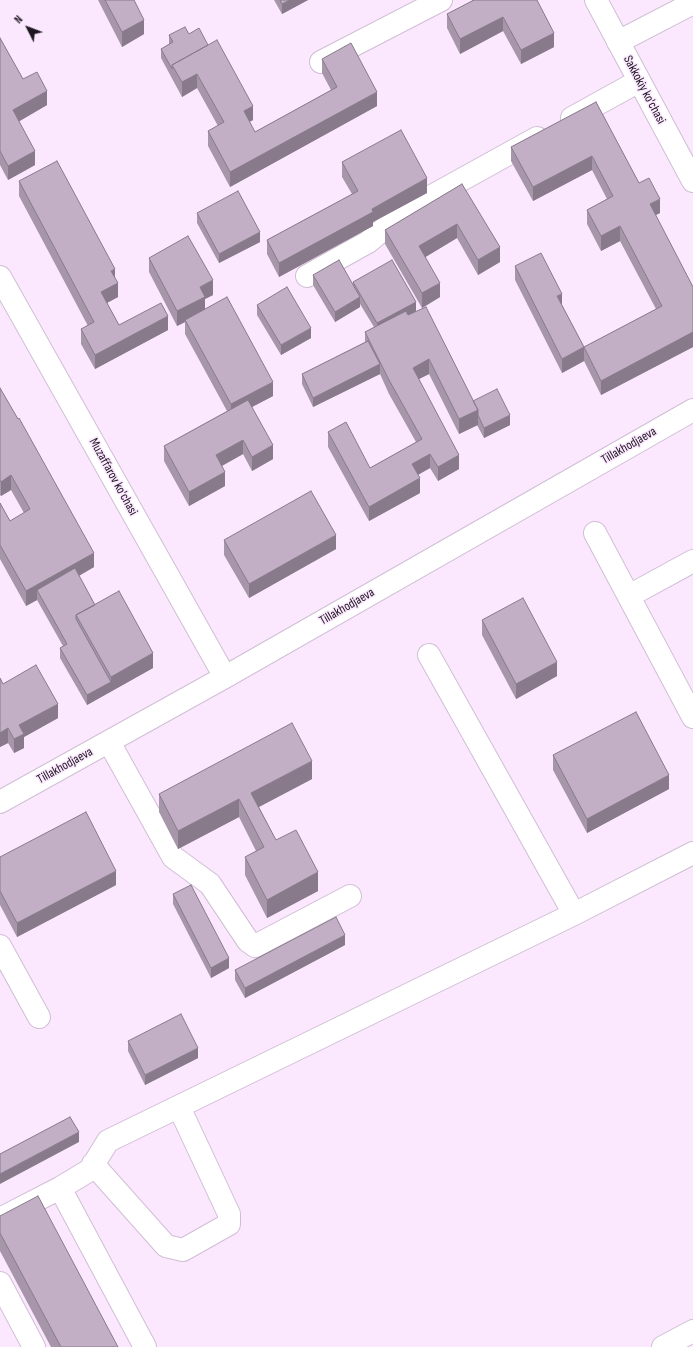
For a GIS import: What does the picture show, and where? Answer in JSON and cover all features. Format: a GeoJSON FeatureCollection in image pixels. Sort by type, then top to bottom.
{"type":"FeatureCollection","features":[{"type":"Feature","properties":{"kind":"street"},"geometry":{"type":"LineString","coordinates":[[321,62],[441,0]]}},
{"type":"Feature","properties":{"kind":"street","name":"Sakkokiy ko'chasi"},"geometry":{"type":"LineString","coordinates":[[596,0],[693,181]]}},
{"type":"Feature","properties":{"kind":"street"},"geometry":{"type":"LineString","coordinates":[[618,42],[693,3]]}},
{"type":"Feature","properties":{"kind":"street"},"geometry":{"type":"LineString","coordinates":[[307,276],[368,242],[405,211],[639,81]]}},
{"type":"Feature","properties":{"kind":"street","name":"Muzaffarov ko'chasi"},"geometry":{"type":"LineString","coordinates":[[0,277],[225,677]]}},
{"type":"Feature","properties":{"kind":"street","name":"Tillakhodjaeva"},"geometry":{"type":"LineString","coordinates":[[0,802],[225,677],[693,410]]}},
{"type":"Feature","properties":{"kind":"street"},"geometry":{"type":"LineString","coordinates":[[595,533],[693,717]]}},
{"type":"Feature","properties":{"kind":"street"},"geometry":{"type":"LineString","coordinates":[[629,596],[693,561]]}},
{"type":"Feature","properties":{"kind":"street"},"geometry":{"type":"LineString","coordinates":[[429,655],[574,914]]}},
{"type":"Feature","properties":{"kind":"street"},"geometry":{"type":"LineString","coordinates":[[110,742],[173,857],[210,884],[248,941],[256,946],[350,896]]}},
{"type":"Feature","properties":{"kind":"street"},"geometry":{"type":"LineString","coordinates":[[0,1219],[60,1188],[90,1170],[108,1141],[574,914],[693,853]]}},
{"type":"Feature","properties":{"kind":"street"},"geometry":{"type":"LineString","coordinates":[[0,946],[39,1017]]}},
{"type":"Feature","properties":{"kind":"street"},"geometry":{"type":"LineString","coordinates":[[93,1164],[166,1246],[183,1250],[228,1224],[229,1214],[179,1107]]}},
{"type":"Feature","properties":{"kind":"street"},"geometry":{"type":"LineString","coordinates":[[60,1188],[145,1347]]}},
{"type":"Feature","properties":{"kind":"street"},"geometry":{"type":"LineString","coordinates":[[0,1284],[34,1347]]}},
{"type":"Feature","properties":{"kind":"building"},"geometry":{"type":"Polygon","coordinates":[[[105,0],[134,0],[144,20],[122,32],[105,0]]]}},
{"type":"Feature","properties":{"kind":"building"},"geometry":{"type":"Polygon","coordinates":[[[280,0],[290,0],[282,4],[280,0]]]}},
{"type":"Feature","properties":{"kind":"building"},"geometry":{"type":"Polygon","coordinates":[[[474,0],[537,0],[554,33],[521,50],[503,17],[460,39],[447,14],[474,0]]]}},
{"type":"Feature","properties":{"kind":"building"},"geometry":{"type":"Polygon","coordinates":[[[185,27],[189,34],[199,28],[208,45],[172,65],[172,69],[161,49],[173,42],[169,35],[185,27]]]}},
{"type":"Feature","properties":{"kind":"building"},"geometry":{"type":"Polygon","coordinates":[[[0,38],[23,79],[37,72],[47,91],[13,110],[35,151],[8,166],[0,151],[0,38]]]}},
{"type":"Feature","properties":{"kind":"building"},"geometry":{"type":"Polygon","coordinates":[[[217,40],[253,106],[244,111],[255,132],[337,87],[322,59],[351,43],[377,92],[230,172],[208,131],[224,122],[197,74],[182,82],[172,65],[217,40]]]}},
{"type":"Feature","properties":{"kind":"building"},"geometry":{"type":"Polygon","coordinates":[[[596,102],[639,183],[649,178],[660,199],[650,204],[693,287],[693,332],[601,381],[584,347],[662,306],[620,226],[601,236],[587,210],[613,196],[592,156],[533,187],[511,147],[596,102]]]}},
{"type":"Feature","properties":{"kind":"building"},"geometry":{"type":"Polygon","coordinates":[[[401,130],[427,178],[372,209],[373,212],[279,263],[267,240],[358,191],[342,162],[401,130]]]}},
{"type":"Feature","properties":{"kind":"building"},"geometry":{"type":"Polygon","coordinates":[[[57,161],[115,269],[111,271],[118,283],[101,292],[119,325],[161,303],[168,316],[95,355],[81,329],[94,322],[19,181],[57,161]]]}},
{"type":"Feature","properties":{"kind":"building"},"geometry":{"type":"Polygon","coordinates":[[[462,184],[500,247],[478,260],[457,224],[419,246],[440,283],[422,293],[385,230],[462,184]]]}},
{"type":"Feature","properties":{"kind":"building"},"geometry":{"type":"Polygon","coordinates":[[[238,191],[260,232],[219,254],[197,213],[238,191]]]}},
{"type":"Feature","properties":{"kind":"building"},"geometry":{"type":"Polygon","coordinates":[[[188,236],[213,280],[200,287],[205,297],[177,311],[149,258],[188,236]]]}},
{"type":"Feature","properties":{"kind":"building"},"geometry":{"type":"Polygon","coordinates":[[[541,253],[562,294],[557,296],[584,347],[562,359],[515,266],[541,253]]]}},
{"type":"Feature","properties":{"kind":"building"},"geometry":{"type":"Polygon","coordinates":[[[339,260],[360,297],[335,312],[313,275],[339,260]]]}},
{"type":"Feature","properties":{"kind":"building"},"geometry":{"type":"Polygon","coordinates":[[[392,260],[416,302],[377,323],[353,282],[392,260]]]}},
{"type":"Feature","properties":{"kind":"building"},"geometry":{"type":"Polygon","coordinates":[[[287,287],[311,328],[281,345],[257,305],[287,287]]]}},
{"type":"Feature","properties":{"kind":"building"},"geometry":{"type":"Polygon","coordinates":[[[227,297],[273,382],[231,404],[185,320],[227,297]]]}},
{"type":"Feature","properties":{"kind":"building"},"geometry":{"type":"Polygon","coordinates":[[[426,307],[478,410],[459,419],[429,359],[413,368],[459,455],[438,467],[430,454],[412,464],[420,478],[369,507],[328,432],[346,422],[370,468],[422,439],[389,380],[365,332],[406,311],[408,315],[426,307]]]}},
{"type":"Feature","properties":{"kind":"building"},"geometry":{"type":"Polygon","coordinates":[[[368,341],[380,364],[313,398],[302,374],[368,341]]]}},
{"type":"Feature","properties":{"kind":"building"},"geometry":{"type":"Polygon","coordinates":[[[0,388],[18,419],[19,418],[94,553],[26,591],[0,545],[0,503],[10,521],[30,509],[11,475],[1,482],[0,480],[0,388]]]}},
{"type":"Feature","properties":{"kind":"building"},"geometry":{"type":"Polygon","coordinates":[[[497,389],[510,415],[484,428],[478,415],[478,410],[473,401],[497,389]]]}},
{"type":"Feature","properties":{"kind":"building"},"geometry":{"type":"Polygon","coordinates":[[[248,400],[273,445],[252,457],[243,440],[216,455],[225,472],[189,492],[164,446],[248,400]]]}},
{"type":"Feature","properties":{"kind":"building"},"geometry":{"type":"Polygon","coordinates":[[[311,491],[336,535],[249,584],[224,540],[311,491]]]}},
{"type":"Feature","properties":{"kind":"building"},"geometry":{"type":"Polygon","coordinates":[[[75,568],[95,605],[76,615],[76,619],[111,682],[87,695],[60,648],[67,644],[37,590],[75,568]]]}},
{"type":"Feature","properties":{"kind":"building"},"geometry":{"type":"Polygon","coordinates":[[[119,591],[153,653],[111,677],[76,615],[119,591]]]}},
{"type":"Feature","properties":{"kind":"building"},"geometry":{"type":"Polygon","coordinates":[[[523,598],[557,662],[516,684],[482,620],[523,598]]]}},
{"type":"Feature","properties":{"kind":"building"},"geometry":{"type":"Polygon","coordinates":[[[36,665],[58,704],[19,725],[24,734],[14,739],[8,728],[0,733],[0,678],[3,684],[36,665]]]}},
{"type":"Feature","properties":{"kind":"building"},"geometry":{"type":"Polygon","coordinates":[[[636,712],[669,775],[587,819],[553,755],[636,712]]]}},
{"type":"Feature","properties":{"kind":"building"},"geometry":{"type":"Polygon","coordinates":[[[292,723],[312,761],[251,793],[276,840],[296,830],[318,872],[267,900],[245,857],[264,847],[239,799],[178,831],[159,794],[292,723]]]}},
{"type":"Feature","properties":{"kind":"building"},"geometry":{"type":"Polygon","coordinates":[[[86,812],[116,871],[17,923],[0,891],[0,857],[86,812]]]}},
{"type":"Feature","properties":{"kind":"building"},"geometry":{"type":"Polygon","coordinates":[[[191,885],[229,958],[211,968],[173,894],[191,885]]]}},
{"type":"Feature","properties":{"kind":"building"},"geometry":{"type":"Polygon","coordinates":[[[336,917],[345,935],[245,988],[235,970],[336,917]]]}},
{"type":"Feature","properties":{"kind":"building"},"geometry":{"type":"Polygon","coordinates":[[[181,1014],[198,1048],[145,1075],[128,1041],[181,1014]]]}},
{"type":"Feature","properties":{"kind":"building"},"geometry":{"type":"Polygon","coordinates":[[[70,1117],[79,1132],[0,1174],[0,1154],[70,1117]]]}},
{"type":"Feature","properties":{"kind":"building"},"geometry":{"type":"Polygon","coordinates":[[[38,1196],[118,1347],[61,1347],[0,1233],[0,1216],[38,1196]]]}}]}
